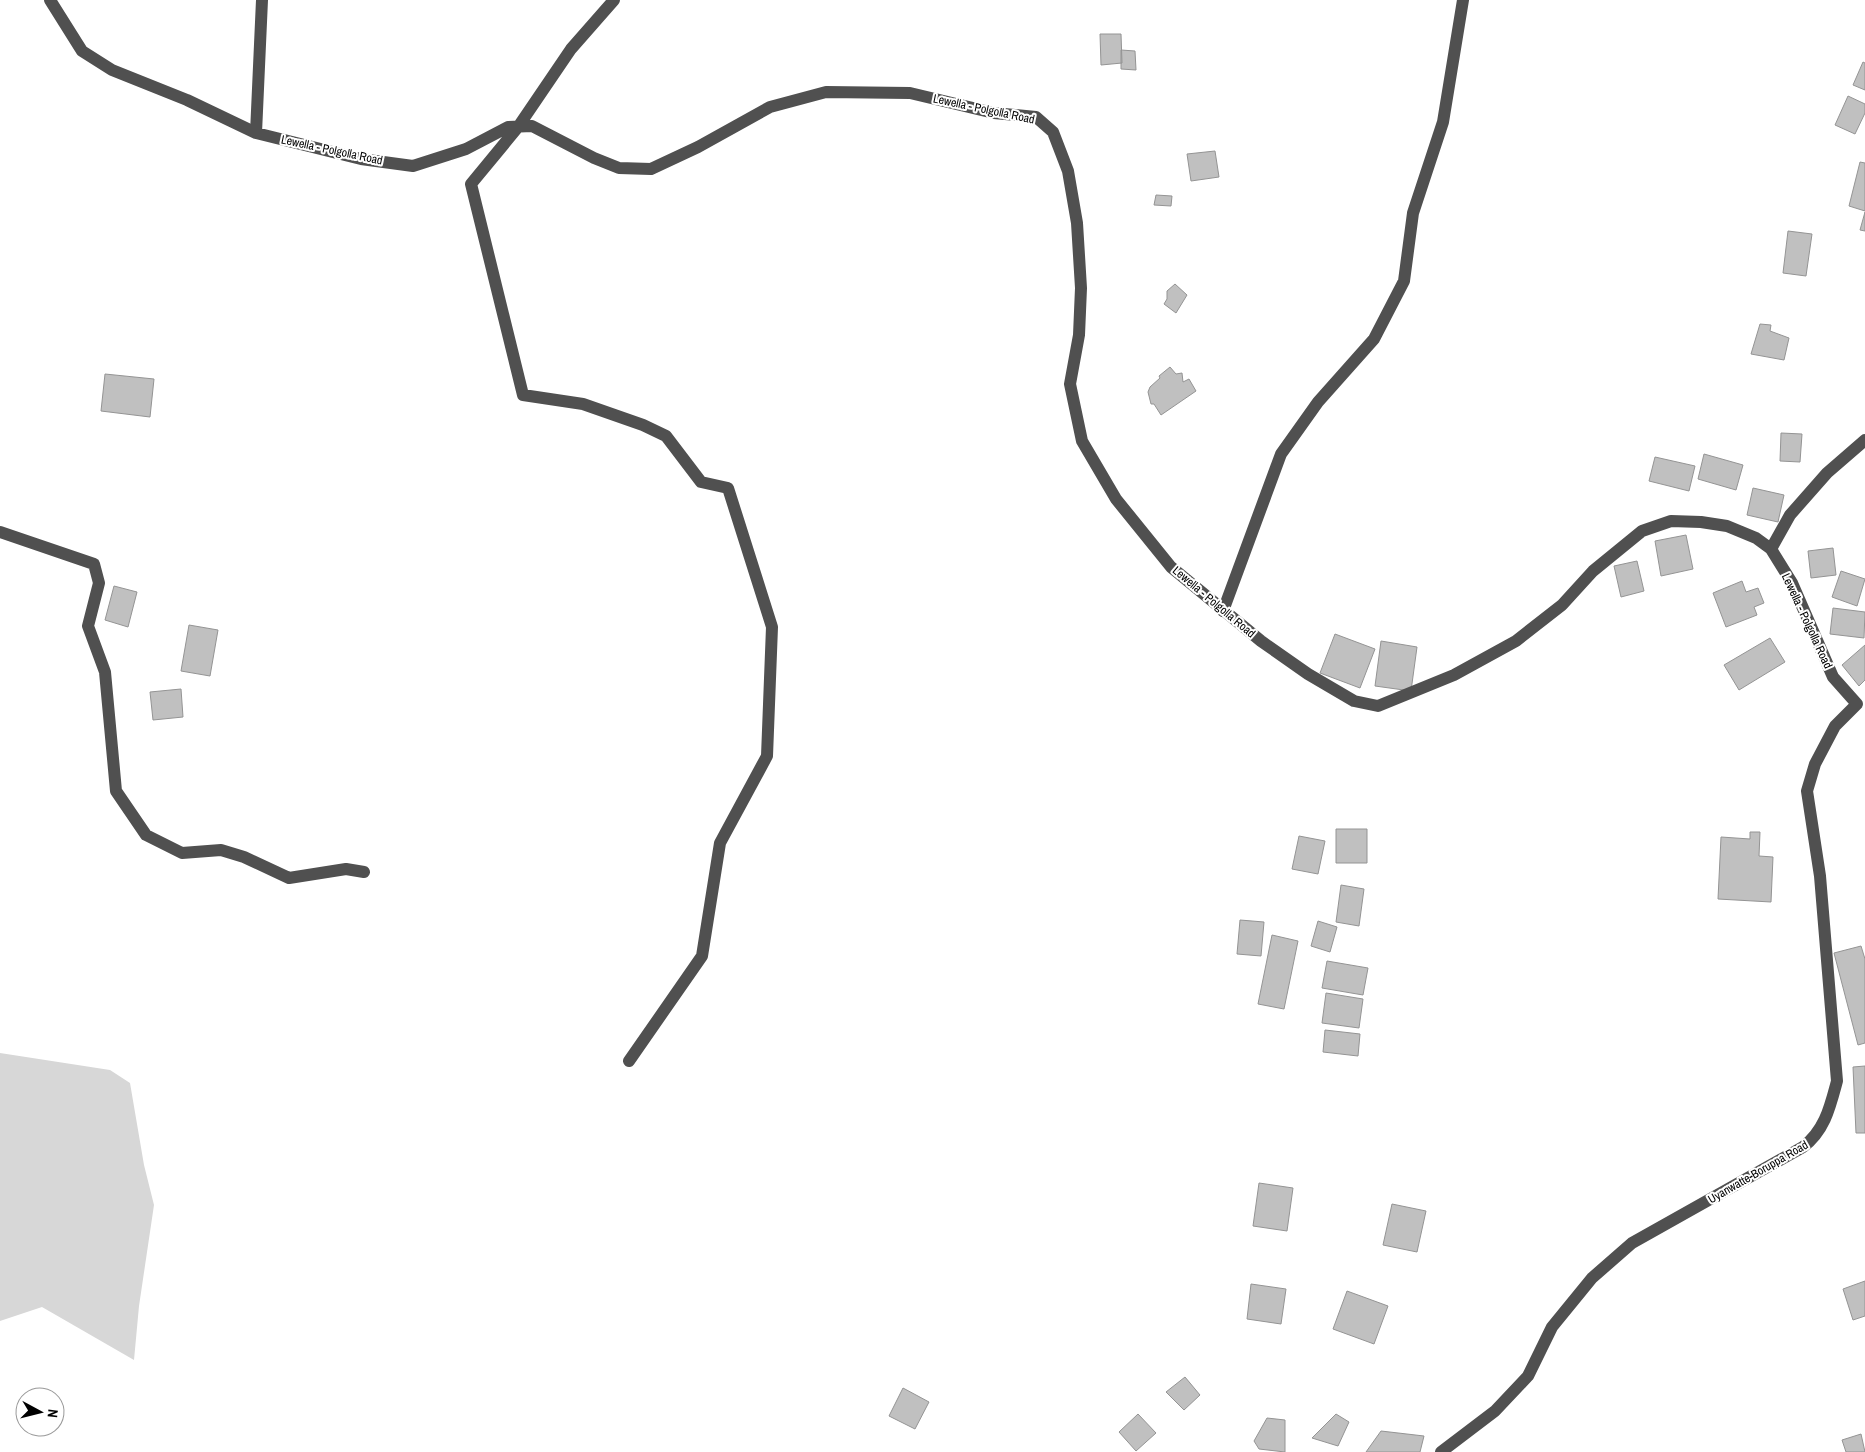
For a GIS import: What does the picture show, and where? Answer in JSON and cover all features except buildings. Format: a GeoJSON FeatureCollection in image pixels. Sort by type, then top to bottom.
{"type":"FeatureCollection","features":[{"type":"Feature","properties":{"kind":"street","name":"Lewella - Polgolla Road"},"geometry":{"type":"LineString","coordinates":[[50,0],[82,51],[112,70],[187,100],[256,134],[360,159],[413,166],[466,149],[508,127],[532,126],[594,158],[619,168],[651,168],[698,147],[770,107],[826,92],[910,93],[994,113],[1036,117],[1053,132],[1068,171],[1077,223],[1081,288],[1079,335],[1070,384],[1082,442],[1116,499],[1171,567],[1261,641],[1308,674],[1354,701],[1378,706],[1454,675],[1516,642],[1562,605],[1593,571],[1642,531],[1671,521],[1701,522],[1727,526],[1756,538],[1771,549],[1792,583],[1833,677],[1861,703]]}},
{"type":"Feature","properties":{"kind":"street"},"geometry":{"type":"LineString","coordinates":[[256,134],[262,0]]}},
{"type":"Feature","properties":{"kind":"street"},"geometry":{"type":"LineString","coordinates":[[614,0],[571,49],[518,127],[471,184],[523,395],[583,404],[644,425],[666,436],[701,482],[728,488],[772,627],[767,756],[720,843],[702,956],[629,1061]]}},
{"type":"Feature","properties":{"kind":"street"},"geometry":{"type":"LineString","coordinates":[[1223,611],[1281,454],[1318,402],[1374,339],[1404,281],[1413,213],[1443,122],[1463,0]]}},
{"type":"Feature","properties":{"kind":"street"},"geometry":{"type":"LineString","coordinates":[[1771,549],[1790,515],[1827,473],[1865,440]]}},
{"type":"Feature","properties":{"kind":"street"},"geometry":{"type":"LineString","coordinates":[[0,532],[94,564],[99,583],[88,626],[105,672],[116,791],[146,835],[182,853],[221,850],[244,857],[289,878],[346,869],[364,872]]}},
{"type":"Feature","properties":{"kind":"street","name":"Uyanwatte-Boruppa Road"},"geometry":{"type":"LineString","coordinates":[[1441,1452],[1495,1411],[1522,1383],[1528,1376],[1552,1327],[1592,1278],[1632,1243],[1803,1147],[1814,1138],[1829,1112],[1837,1081],[1820,876],[1807,791],[1814,764],[1835,726],[1861,703]]}},
{"type":"Feature","properties":{"kind":"shaded area"},"geometry":{"type":"Polygon","coordinates":[[[0,1053],[110,1070],[130,1083],[144,1165],[154,1205],[139,1306],[134,1360],[42,1307],[0,1321],[0,1053]]]}}]}
